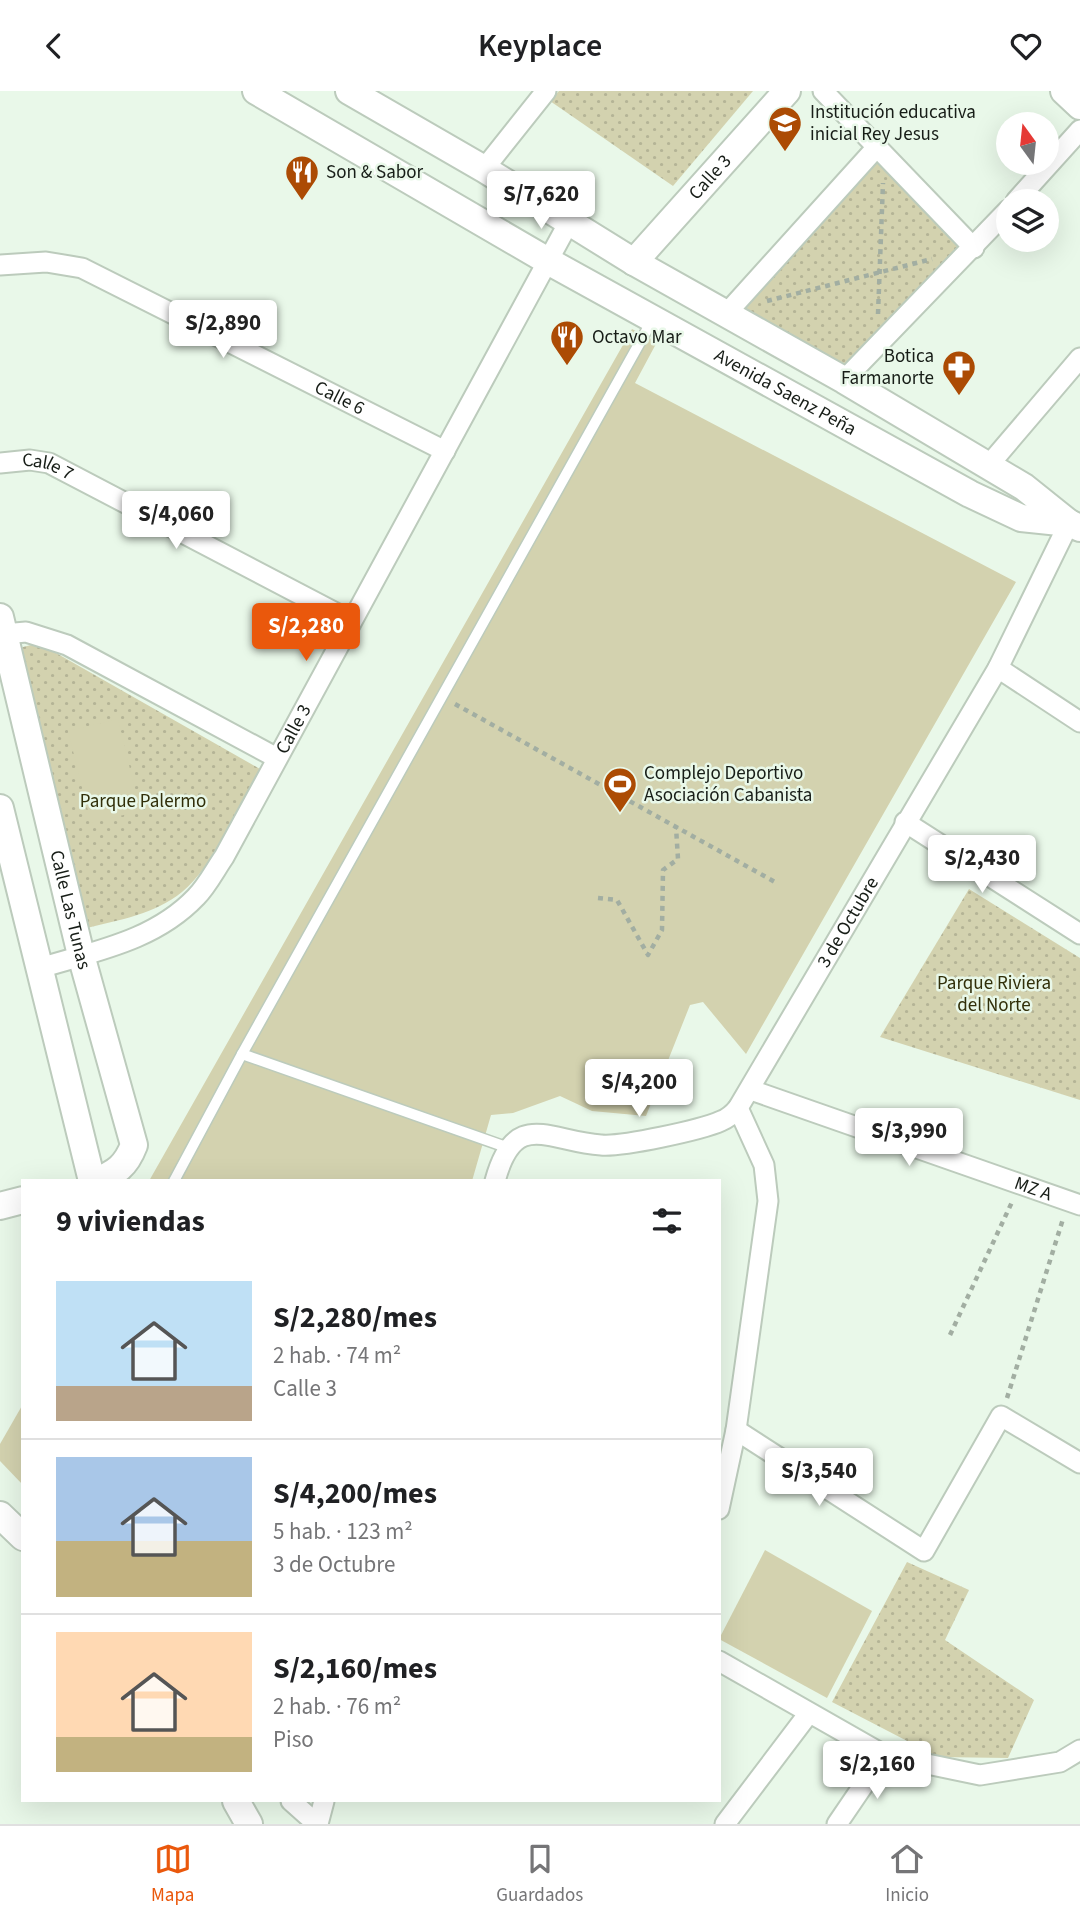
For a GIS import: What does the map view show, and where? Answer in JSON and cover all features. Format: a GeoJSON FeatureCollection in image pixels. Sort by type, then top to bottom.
{"type":"FeatureCollection","features":[{"type":"Feature","properties":{"kind":"main road","name":"Avenida Saenz Peña"},"geometry":{"type":"LineString","coordinates":[[256,91],[548,261],[970,494],[1020,518],[1074,526]]}},
{"type":"Feature","properties":{"kind":"main road","name":"Avenida Saenz Peña"},"geometry":{"type":"LineString","coordinates":[[349,91],[484,169],[634,262],[844,380],[988,466],[1049,505],[1074,526]]}},
{"type":"Feature","properties":{"kind":"main road"},"geometry":{"type":"LineString","coordinates":[[1064,91],[1080,106]]}},
{"type":"Feature","properties":{"kind":"main road","name":"Calle 3"},"geometry":{"type":"LineString","coordinates":[[634,262],[784,92]]}},
{"type":"Feature","properties":{"kind":"main road","name":"Calle Las Tunas"},"geometry":{"type":"LineString","coordinates":[[2,625],[81,955],[134,1145],[128,1161],[116,1173],[100,1179]]}},
{"type":"Feature","properties":{"kind":"main road","name":"Calle Las Tunas"},"geometry":{"type":"LineString","coordinates":[[0,808],[93,1179]]}},
{"type":"Feature","properties":{"kind":"main road"},"geometry":{"type":"LineString","coordinates":[[0,1206],[21,1201]]}},
{"type":"Feature","properties":{"kind":"main road"},"geometry":{"type":"LineString","coordinates":[[0,1515],[21,1535]]}},
{"type":"Feature","properties":{"kind":"main road"},"geometry":{"type":"LineString","coordinates":[[237,1802],[249,1824]]}},
{"type":"Feature","properties":{"kind":"street"},"geometry":{"type":"LineString","coordinates":[[484,169],[546,91]]}},
{"type":"Feature","properties":{"kind":"street"},"geometry":{"type":"LineString","coordinates":[[823,91],[974,248]]}},
{"type":"Feature","properties":{"kind":"street"},"geometry":{"type":"LineString","coordinates":[[1027,189],[1080,129]]}},
{"type":"Feature","properties":{"kind":"street"},"geometry":{"type":"LineString","coordinates":[[733,318],[880,152]]}},
{"type":"Feature","properties":{"kind":"street","name":"Calle 3"},"geometry":{"type":"LineString","coordinates":[[40,968],[130,941],[166,924],[198,896],[224,857],[569,222]]}},
{"type":"Feature","properties":{"kind":"street"},"geometry":{"type":"LineString","coordinates":[[844,380],[996,223]]}},
{"type":"Feature","properties":{"kind":"street","name":"Calle 6"},"geometry":{"type":"LineString","coordinates":[[0,265],[46,262],[82,268],[445,450]]}},
{"type":"Feature","properties":{"kind":"street"},"geometry":{"type":"LineString","coordinates":[[988,466],[1080,358]]}},
{"type":"Feature","properties":{"kind":"street","name":"Calle 7"},"geometry":{"type":"LineString","coordinates":[[0,464],[30,460],[50,463],[351,621]]}},
{"type":"Feature","properties":{"kind":"street","name":"3 de Octubre"},"geometry":{"type":"LineString","coordinates":[[509,1148],[520,1138],[547,1133],[605,1146],[718,1123],[738,1108],[998,669],[1074,526]]}},
{"type":"Feature","properties":{"kind":"street"},"geometry":{"type":"LineString","coordinates":[[2,625],[67,645],[277,758]]}},
{"type":"Feature","properties":{"kind":"street"},"geometry":{"type":"LineString","coordinates":[[998,669],[1080,722]]}},
{"type":"Feature","properties":{"kind":"street"},"geometry":{"type":"LineString","coordinates":[[905,822],[1080,934]]}},
{"type":"Feature","properties":{"kind":"street","name":"MZ A"},"geometry":{"type":"LineString","coordinates":[[751,1090],[1074,1203]]}},
{"type":"Feature","properties":{"kind":"street"},"geometry":{"type":"LineString","coordinates":[[721,1500],[736,1430],[768,1201],[764,1165],[738,1108]]}},
{"type":"Feature","properties":{"kind":"street"},"geometry":{"type":"LineString","coordinates":[[496,1179],[502,1158],[509,1148]]}},
{"type":"Feature","properties":{"kind":"street"},"geometry":{"type":"LineString","coordinates":[[736,1430],[924,1551],[1001,1416],[1080,1463]]}},
{"type":"Feature","properties":{"kind":"street"},"geometry":{"type":"LineString","coordinates":[[721,1662],[884,1755],[980,1776],[1080,1756]]}},
{"type":"Feature","properties":{"kind":"street"},"geometry":{"type":"LineString","coordinates":[[725,1824],[809,1713]]}},
{"type":"Feature","properties":{"kind":"street"},"geometry":{"type":"LineString","coordinates":[[1060,1762],[1080,1749]]}},
{"type":"Feature","properties":{"kind":"street"},"geometry":{"type":"LineString","coordinates":[[837,1824],[884,1755]]}},
{"type":"Feature","properties":{"kind":"street"},"geometry":{"type":"LineString","coordinates":[[307,1812],[322,1802]]}},
{"type":"Feature","properties":{"kind":"lane"},"geometry":{"type":"LineString","coordinates":[[175,1179],[242,1054],[653,319]]}},
{"type":"Feature","properties":{"kind":"lane"},"geometry":{"type":"LineString","coordinates":[[242,1054],[509,1148]]}},
{"type":"Feature","properties":{"kind":"path"},"geometry":{"type":"LineString","coordinates":[[876,347],[880,152]]}},
{"type":"Feature","properties":{"kind":"path"},"geometry":{"type":"LineString","coordinates":[[733,318],[756,304],[933,259]]}},
{"type":"Feature","properties":{"kind":"path"},"geometry":{"type":"LineString","coordinates":[[442,696],[775,882]]}},
{"type":"Feature","properties":{"kind":"path"},"geometry":{"type":"LineString","coordinates":[[598,898],[617,899],[648,955],[662,930],[663,870],[678,859],[677,827]]}},
{"type":"Feature","properties":{"kind":"path"},"geometry":{"type":"LineString","coordinates":[[950,1335],[1020,1186]]}},
{"type":"Feature","properties":{"kind":"path"},"geometry":{"type":"LineString","coordinates":[[1001,1416],[1074,1203]]}},
{"type":"Feature","properties":{"kind":"green space"},"geometry":{"type":"Polygon","coordinates":[[[559,91],[753,91],[673,186],[550,101],[559,91]]]}},
{"type":"Feature","properties":{"kind":"green space"},"geometry":{"type":"Polygon","coordinates":[[[880,139],[976,236],[836,391],[718,322],[880,139]]]}},
{"type":"Feature","properties":{"kind":"green space","name":"Complejo Deportivo Asociación Cabanista"},"geometry":{"type":"Polygon","coordinates":[[[632,329],[657,342],[635,383],[1016,582],[746,1054],[703,1002],[690,1005],[646,1116],[592,1111],[560,1096],[513,1113],[491,1115],[473,1179],[150,1179],[632,329]]]}},
{"type":"Feature","properties":{"kind":"green space","name":"Parque Palermo"},"geometry":{"type":"Polygon","coordinates":[[[42,645],[260,769],[226,834],[205,867],[182,892],[160,906],[87,928],[19,648],[42,645]]]}},
{"type":"Feature","properties":{"kind":"green space"},"geometry":{"type":"Polygon","coordinates":[[[118,719],[140,811],[91,823],[68,731],[118,719]]]}},
{"type":"Feature","properties":{"kind":"green space","name":"Parque Riviera del Norte"},"geometry":{"type":"Polygon","coordinates":[[[969,889],[1080,958],[1080,1100],[880,1037],[969,889]]]}},
{"type":"Feature","properties":{"kind":"green space"},"geometry":{"type":"Polygon","coordinates":[[[21,1407],[21,1483],[0,1461],[0,1444],[21,1407]]]}},
{"type":"Feature","properties":{"kind":"green space"},"geometry":{"type":"Polygon","coordinates":[[[765,1550],[872,1611],[827,1698],[721,1640],[721,1635],[765,1550]]]}},
{"type":"Feature","properties":{"kind":"green space"},"geometry":{"type":"Polygon","coordinates":[[[907,1562],[969,1590],[945,1640],[1034,1700],[1008,1758],[938,1757],[832,1702],[907,1562]]]}},
{"type":"Feature","properties":{"kind":"place","name":"Institución educativa inicial Rey Jesus"},"geometry":{"type":"Point","coordinates":[785,153]}},
{"type":"Feature","properties":{"kind":"place","name":"Son & Sabor"},"geometry":{"type":"Point","coordinates":[302,202]}},
{"type":"Feature","properties":{"kind":"place","name":"Octavo Mar"},"geometry":{"type":"Point","coordinates":[567,367]}},
{"type":"Feature","properties":{"kind":"place","name":"Botica Farmanorte"},"geometry":{"type":"Point","coordinates":[959,397]}},
{"type":"Feature","properties":{"kind":"place","name":"Complejo Deportivo Asociación Cabanista"},"geometry":{"type":"Point","coordinates":[620,814]}}]}
